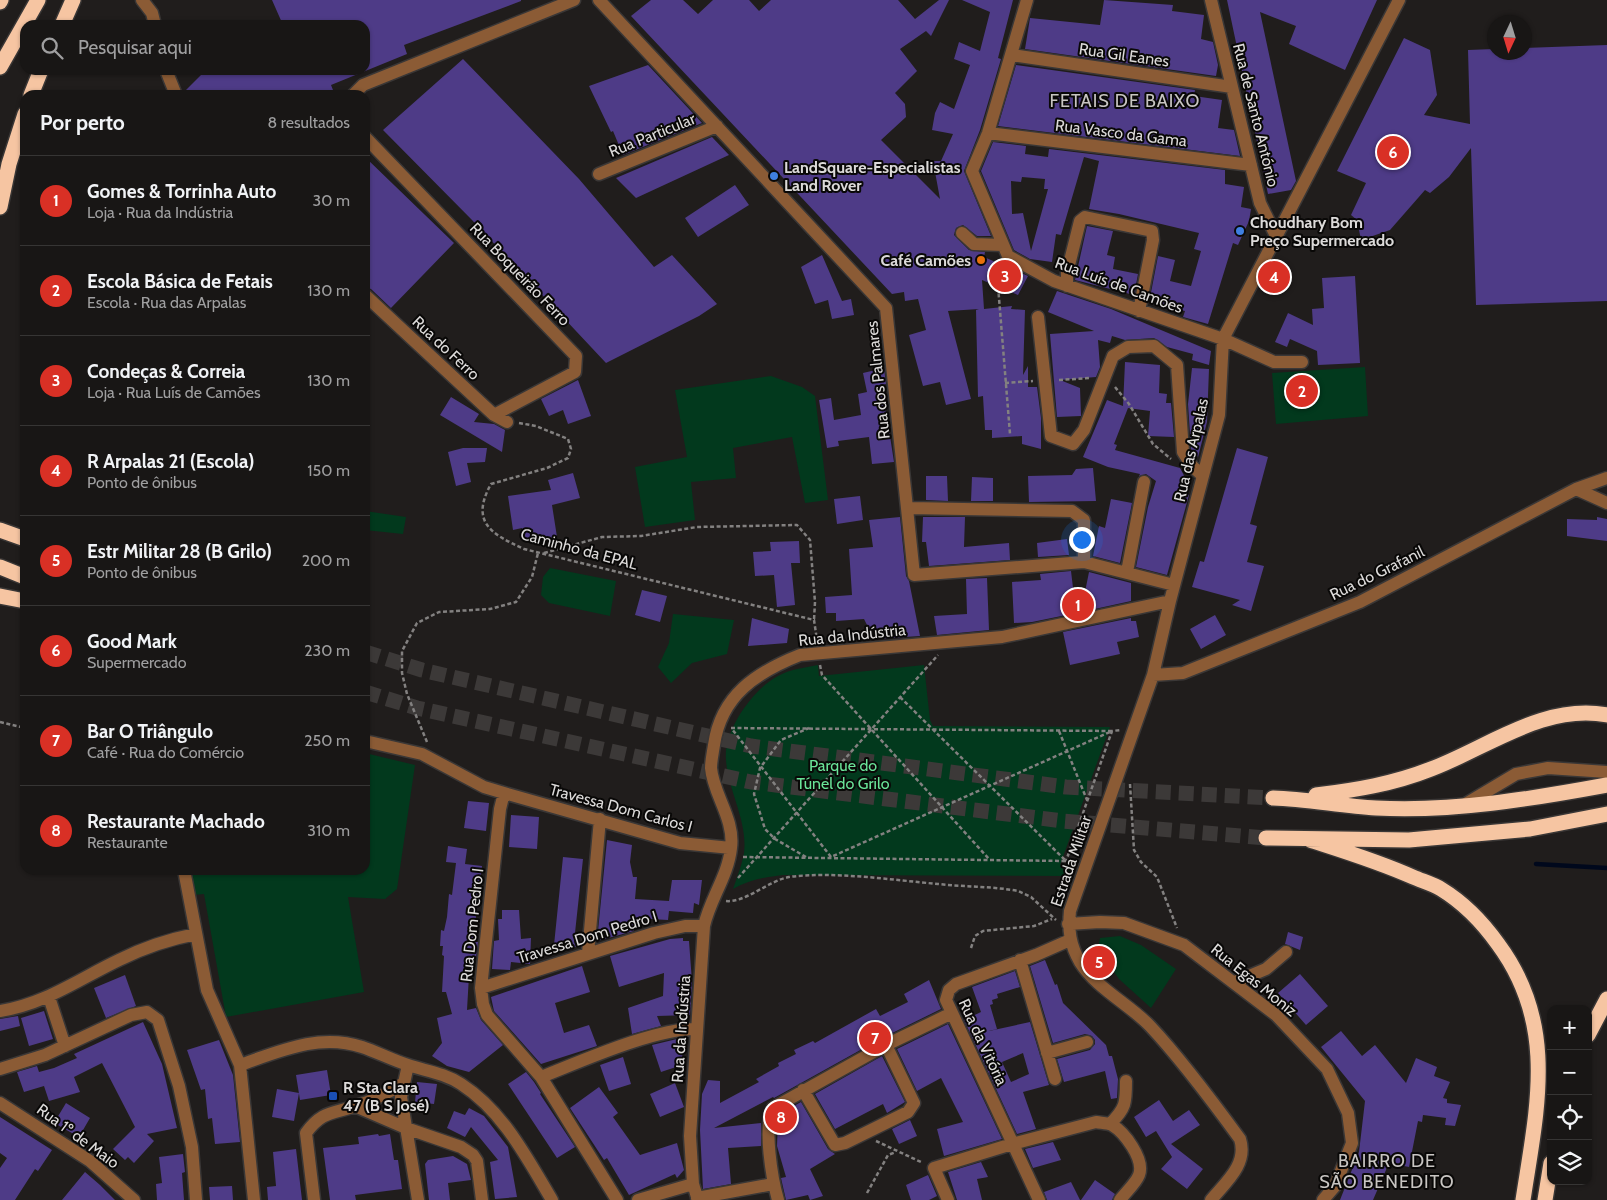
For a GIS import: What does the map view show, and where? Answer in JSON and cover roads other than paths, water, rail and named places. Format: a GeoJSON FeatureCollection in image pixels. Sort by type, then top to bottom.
{"type":"FeatureCollection","features":[{"type":"Feature","properties":{"kind":"highway"},"geometry":{"type":"LineString","coordinates":[[27,20],[38,0]]}},
{"type":"Feature","properties":{"kind":"highway"},"geometry":{"type":"LineString","coordinates":[[64,20],[74,0]]}},
{"type":"Feature","properties":{"kind":"highway"},"geometry":{"type":"LineString","coordinates":[[0,67],[20,32]]}},
{"type":"Feature","properties":{"kind":"highway"},"geometry":{"type":"LineString","coordinates":[[33,90],[39,75]]}},
{"type":"Feature","properties":{"kind":"highway"},"geometry":{"type":"LineString","coordinates":[[0,207],[9,164],[20,130]]}},
{"type":"Feature","properties":{"kind":"highway"},"geometry":{"type":"LineString","coordinates":[[0,530],[20,537]]}},
{"type":"Feature","properties":{"kind":"highway"},"geometry":{"type":"LineString","coordinates":[[0,567],[20,575]]}},
{"type":"Feature","properties":{"kind":"highway"},"geometry":{"type":"LineString","coordinates":[[0,596],[20,599]]}},
{"type":"Feature","properties":{"kind":"highway"},"geometry":{"type":"LineString","coordinates":[[1290,798],[1375,787],[1408,778],[1547,718],[1577,713],[1607,715]]}},
{"type":"Feature","properties":{"kind":"highway"},"geometry":{"type":"LineString","coordinates":[[1273,798],[1290,798],[1376,808],[1464,805],[1549,796],[1607,785]]}},
{"type":"Feature","properties":{"kind":"highway"},"geometry":{"type":"LineString","coordinates":[[1266,838],[1310,840],[1419,839],[1530,829],[1607,814]]}},
{"type":"Feature","properties":{"kind":"highway"},"geometry":{"type":"LineString","coordinates":[[1310,840],[1388,866],[1441,889],[1482,922],[1504,952],[1525,988],[1538,1036],[1539,1088],[1523,1200]]}},
{"type":"Feature","properties":{"kind":"highway"},"geometry":{"type":"LineString","coordinates":[[1592,1027],[1607,999]]}},
{"type":"Feature","properties":{"kind":"highway"},"geometry":{"type":"LineString","coordinates":[[1545,1200],[1547,1185]]}},
{"type":"Feature","properties":{"kind":"street"},"geometry":{"type":"LineString","coordinates":[[142,0],[152,13],[154,20]]}},
{"type":"Feature","properties":{"kind":"street"},"geometry":{"type":"LineString","coordinates":[[358,90],[363,85],[574,0]]}},
{"type":"Feature","properties":{"kind":"street","name":"Rua dos Palmares"},"geometry":{"type":"LineString","coordinates":[[599,0],[886,308],[909,508],[914,575],[1084,562],[1174,585]]}},
{"type":"Feature","properties":{"kind":"street"},"geometry":{"type":"LineString","coordinates":[[1005,249],[972,171],[988,133],[1027,0]]}},
{"type":"Feature","properties":{"kind":"street","name":"Rua de Santo António"},"geometry":{"type":"LineString","coordinates":[[1209,0],[1260,203],[1276,236]]}},
{"type":"Feature","properties":{"kind":"street","name":"Rua das Arpalas"},"geometry":{"type":"LineString","coordinates":[[1153,675],[1174,585],[1219,415],[1223,339],[1399,0]]}},
{"type":"Feature","properties":{"kind":"street","name":"Rua Gil Eanes"},"geometry":{"type":"LineString","coordinates":[[1012,55],[1232,87]]}},
{"type":"Feature","properties":{"kind":"street"},"geometry":{"type":"LineString","coordinates":[[168,75],[174,90]]}},
{"type":"Feature","properties":{"kind":"street","name":"Rua Particular"},"geometry":{"type":"LineString","coordinates":[[599,174],[717,126]]}},
{"type":"Feature","properties":{"kind":"street","name":"Rua Vasco da Gama"},"geometry":{"type":"LineString","coordinates":[[988,133],[1251,166]]}},
{"type":"Feature","properties":{"kind":"street","name":"Rua Boqueirão Ferro"},"geometry":{"type":"LineString","coordinates":[[370,142],[576,356],[575,372],[494,415]]}},
{"type":"Feature","properties":{"kind":"street"},"geometry":{"type":"LineString","coordinates":[[1067,286],[1067,273],[1080,221],[1085,217],[1152,231],[1153,240],[1139,310]]}},
{"type":"Feature","properties":{"kind":"street"},"geometry":{"type":"LineString","coordinates":[[962,234],[974,244],[1005,249]]}},
{"type":"Feature","properties":{"kind":"street","name":"Rua Luís de Camões"},"geometry":{"type":"LineString","coordinates":[[1005,249],[1008,256],[1067,286],[1223,339],[1274,362],[1302,362]]}},
{"type":"Feature","properties":{"kind":"street","name":"Rua do Ferro"},"geometry":{"type":"LineString","coordinates":[[370,300],[494,415],[508,422]]}},
{"type":"Feature","properties":{"kind":"street"},"geometry":{"type":"LineString","coordinates":[[1038,317],[1051,436],[1073,444],[1084,430],[1114,356],[1128,346],[1154,346],[1177,365],[1183,452],[1192,466],[1203,476]]}},
{"type":"Feature","properties":{"kind":"street","name":"Rua do Grafanil"},"geometry":{"type":"LineString","coordinates":[[1153,675],[1183,673],[1360,602],[1576,489],[1607,478]]}},
{"type":"Feature","properties":{"kind":"street"},"geometry":{"type":"LineString","coordinates":[[1127,572],[1144,482]]}},
{"type":"Feature","properties":{"kind":"street"},"geometry":{"type":"LineString","coordinates":[[1576,489],[1607,503]]}},
{"type":"Feature","properties":{"kind":"street"},"geometry":{"type":"LineString","coordinates":[[909,508],[1072,511],[1084,520],[1084,562]]}},
{"type":"Feature","properties":{"kind":"street","name":"Rua da Indústria"},"geometry":{"type":"LineString","coordinates":[[697,1199],[693,1184],[690,1136],[704,926],[731,852],[731,830],[711,768],[717,726],[740,688],[772,666],[800,655],[1002,637],[1170,601]]}},
{"type":"Feature","properties":{"kind":"street","name":"Estrada Militar"},"geometry":{"type":"LineString","coordinates":[[1153,675],[1136,730],[1085,866],[1070,911],[1068,924],[1070,940],[1080,962],[1090,974],[1150,1026],[1240,1139],[1243,1150],[1236,1169],[1211,1200]]}},
{"type":"Feature","properties":{"kind":"street","name":"Travessa Dom Carlos I"},"geometry":{"type":"LineString","coordinates":[[370,742],[422,754],[484,787],[680,843],[731,852]]}},
{"type":"Feature","properties":{"kind":"street"},"geometry":{"type":"LineString","coordinates":[[1464,805],[1516,774],[1548,768],[1607,772]]}},
{"type":"Feature","properties":{"kind":"street","name":"Rua Dom Pedro I"},"geometry":{"type":"LineString","coordinates":[[504,793],[500,809],[481,988],[483,1004],[487,1015],[541,1077],[617,1200]]}},
{"type":"Feature","properties":{"kind":"street"},"geometry":{"type":"LineString","coordinates":[[588,953],[600,819]]}},
{"type":"Feature","properties":{"kind":"street"},"geometry":{"type":"LineString","coordinates":[[185,875],[207,990],[240,1065],[254,1200]]}},
{"type":"Feature","properties":{"kind":"street","name":"Rua Egas Moniz"},"geometry":{"type":"LineString","coordinates":[[1068,924],[1124,923],[1184,945],[1276,1015],[1326,1069],[1348,1113],[1352,1143],[1335,1186],[1322,1200]]}},
{"type":"Feature","properties":{"kind":"street","name":"Travessa Dom Pedro I"},"geometry":{"type":"LineString","coordinates":[[481,988],[654,933],[685,926],[704,926]]}},
{"type":"Feature","properties":{"kind":"street"},"geometry":{"type":"LineString","coordinates":[[0,1012],[49,997],[120,959],[181,937],[196,934]]}},
{"type":"Feature","properties":{"kind":"street","name":"Rua da Vitória"},"geometry":{"type":"LineString","coordinates":[[1039,1200],[946,1000],[949,990],[956,984],[1070,940]]}},
{"type":"Feature","properties":{"kind":"street"},"geometry":{"type":"LineString","coordinates":[[1235,982],[1266,969],[1286,952]]}},
{"type":"Feature","properties":{"kind":"street"},"geometry":{"type":"LineString","coordinates":[[1020,960],[1055,1079]]}},
{"type":"Feature","properties":{"kind":"street"},"geometry":{"type":"LineString","coordinates":[[49,997],[65,1046]]}},
{"type":"Feature","properties":{"kind":"street"},"geometry":{"type":"LineString","coordinates":[[0,1069],[65,1046],[131,1016],[147,1012],[158,1020],[180,1086],[192,1147],[196,1200]]}},
{"type":"Feature","properties":{"kind":"street"},"geometry":{"type":"LineString","coordinates":[[778,1200],[773,1184],[770,1114],[773,1108],[886,1045],[952,1013]]}},
{"type":"Feature","properties":{"kind":"street"},"geometry":{"type":"LineString","coordinates":[[541,1077],[654,1036],[684,1029],[697,1029]]}},
{"type":"Feature","properties":{"kind":"street"},"geometry":{"type":"LineString","coordinates":[[240,1065],[296,1046],[322,1041],[359,1046],[408,1065],[431,1070],[453,1080],[480,1098],[521,1147],[552,1200]]}},
{"type":"Feature","properties":{"kind":"street"},"geometry":{"type":"LineString","coordinates":[[1047,1053],[1087,1042]]}},
{"type":"Feature","properties":{"kind":"street"},"geometry":{"type":"LineString","coordinates":[[803,1090],[834,1145],[845,1144],[908,1112],[914,1103],[886,1045]]}},
{"type":"Feature","properties":{"kind":"street"},"geometry":{"type":"LineString","coordinates":[[408,1065],[402,1084],[401,1097],[418,1200]]}},
{"type":"Feature","properties":{"kind":"street"},"geometry":{"type":"LineString","coordinates":[[1110,1124],[1121,1113],[1126,1102],[1126,1081]]}},
{"type":"Feature","properties":{"kind":"street"},"geometry":{"type":"LineString","coordinates":[[314,1200],[306,1133],[316,1120],[332,1111],[356,1106],[388,1093],[402,1084]]}},
{"type":"Feature","properties":{"kind":"street","name":"Rua 1º de Maio"},"geometry":{"type":"LineString","coordinates":[[0,1103],[90,1161],[134,1200]]}},
{"type":"Feature","properties":{"kind":"street"},"geometry":{"type":"LineString","coordinates":[[356,1106],[406,1128],[461,1147],[473,1155],[477,1161],[482,1200]]}},
{"type":"Feature","properties":{"kind":"street"},"geometry":{"type":"LineString","coordinates":[[948,1200],[934,1168],[1012,1144],[1096,1122],[1110,1124],[1118,1130],[1138,1157],[1139,1175],[1120,1200]]}},
{"type":"Feature","properties":{"kind":"street"},"geometry":{"type":"LineString","coordinates":[[638,1200],[693,1184]]}},
{"type":"Feature","properties":{"kind":"street"},"geometry":{"type":"LineString","coordinates":[[697,1199],[773,1184]]}},
{"type":"Feature","properties":{"kind":"waterway"},"geometry":{"type":"LineString","coordinates":[[1536,864],[1607,868]]}},
{"type":"Feature","properties":{"kind":"tunnel"},"geometry":{"type":"LineString","coordinates":[[370,654],[422,670],[751,746],[1066,787],[1273,798]]}},
{"type":"Feature","properties":{"kind":"tunnel"},"geometry":{"type":"LineString","coordinates":[[370,694],[417,708],[751,782],[1063,821],[1266,838]]}},
{"type":"Feature","properties":{"kind":"place","name":"Good Mark"},"geometry":{"type":"Point","coordinates":[1393,152]}},
{"type":"Feature","properties":{"kind":"place","name":"LandSquare-Especialistas Land Rover"},"geometry":{"type":"Point","coordinates":[774,176]}},
{"type":"Feature","properties":{"kind":"place","name":"Choudhary Bom Preço Supermercado"},"geometry":{"type":"Point","coordinates":[1240,231]}},
{"type":"Feature","properties":{"kind":"place","name":"Café Camões"},"geometry":{"type":"Point","coordinates":[981,260]}},
{"type":"Feature","properties":{"kind":"place","name":"Condeças & Correia"},"geometry":{"type":"Point","coordinates":[1005,276]}},
{"type":"Feature","properties":{"kind":"place","name":"R Arpalas 21 (Escola)"},"geometry":{"type":"Point","coordinates":[1274,277]}},
{"type":"Feature","properties":{"kind":"place","name":"Escola Básica de Fetais"},"geometry":{"type":"Point","coordinates":[1302,391]}},
{"type":"Feature","properties":{"kind":"place","name":"Gomes & Torrinha Auto"},"geometry":{"type":"Point","coordinates":[1078,605]}},
{"type":"Feature","properties":{"kind":"place","name":"Estr Militar 28 (B Grilo)"},"geometry":{"type":"Point","coordinates":[1099,962]}},
{"type":"Feature","properties":{"kind":"place","name":"Bar O Triângulo"},"geometry":{"type":"Point","coordinates":[875,1038]}},
{"type":"Feature","properties":{"kind":"place","name":"R Sta Clara 47 (B S José)"},"geometry":{"type":"Point","coordinates":[333,1096]}},
{"type":"Feature","properties":{"kind":"place","name":"Restaurante Machado"},"geometry":{"type":"Point","coordinates":[781,1117]}},
{"type":"Feature","properties":{"kind":"district","name":"FETAIS DE BAIXO"},"geometry":{"type":"Point","coordinates":[1125,101]}},
{"type":"Feature","properties":{"kind":"district","name":"BAIRRO DE SÃO BENEDITO"},"geometry":{"type":"Point","coordinates":[1387,1171]}},
{"type":"Feature","properties":{"kind":"park label","name":"Parque do Túnel do Grilo"},"geometry":{"type":"Point","coordinates":[843,774]}}]}
